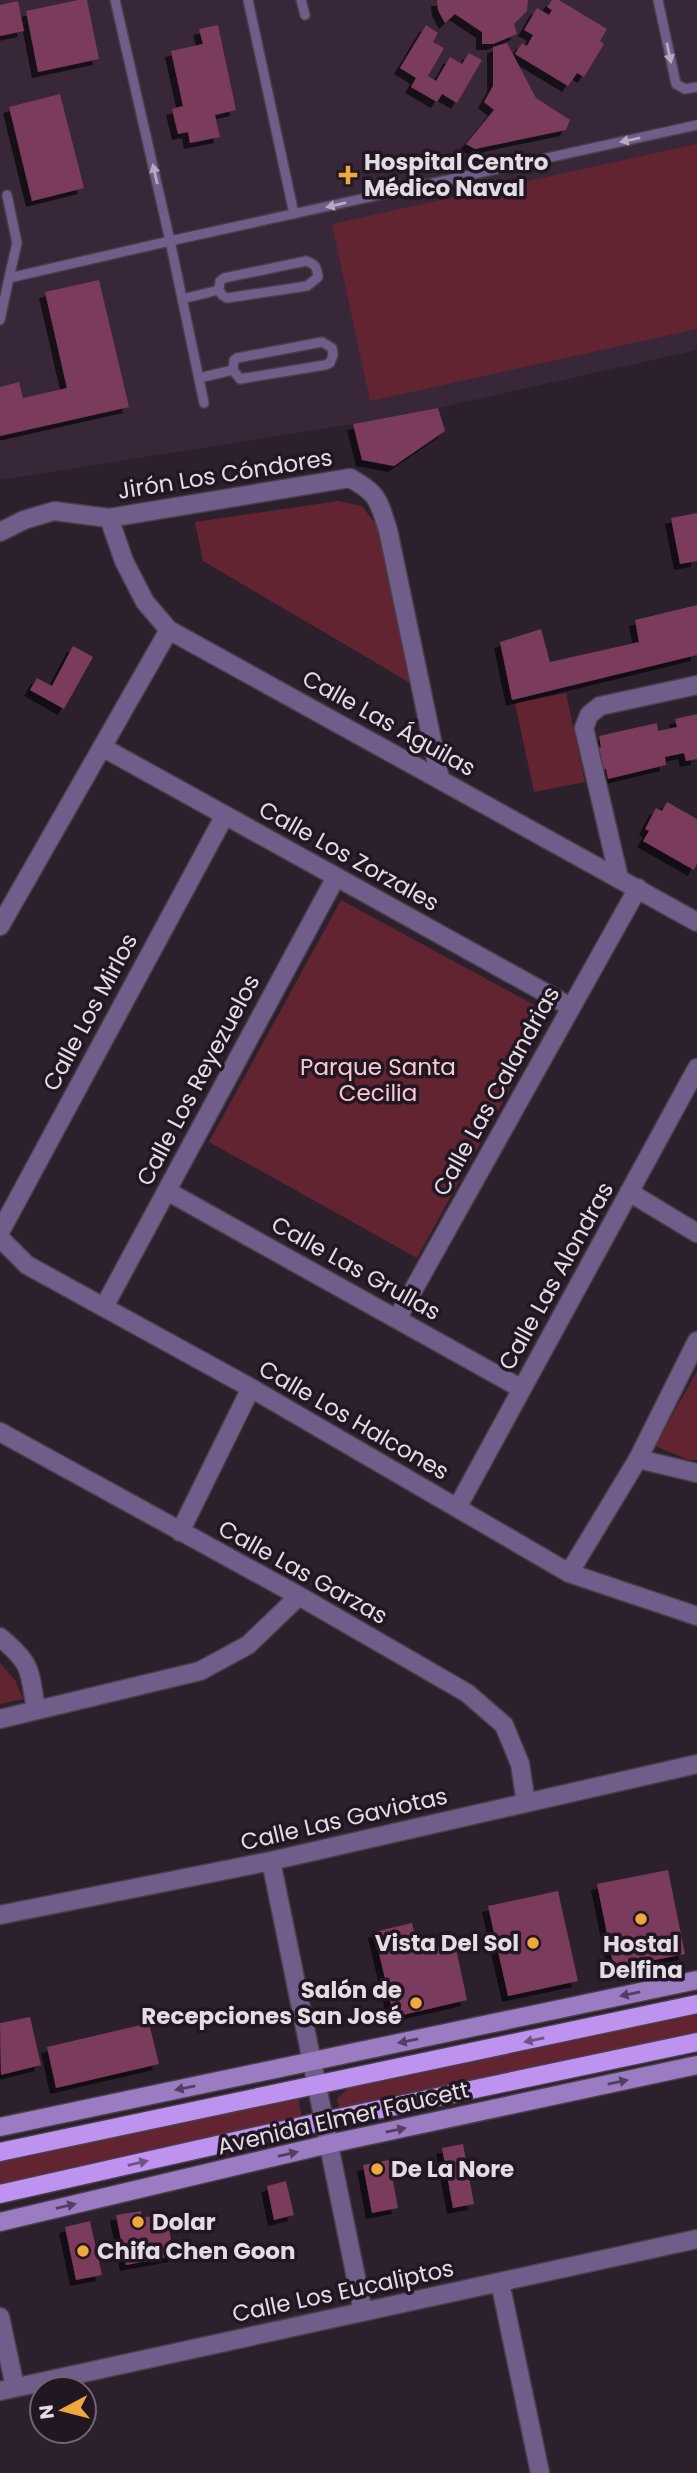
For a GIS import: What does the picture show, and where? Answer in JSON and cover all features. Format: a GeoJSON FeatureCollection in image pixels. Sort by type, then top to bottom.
{"type":"FeatureCollection","features":[{"type":"Feature","properties":{"kind":"main road"},"geometry":{"type":"LineString","coordinates":[[0,2127],[697,1980]]}},
{"type":"Feature","properties":{"kind":"main road","name":"Avenida Elmer Faucett"},"geometry":{"type":"LineString","coordinates":[[0,2152],[697,2004]]}},
{"type":"Feature","properties":{"kind":"main road","name":"Avenida Elmer Faucett"},"geometry":{"type":"LineString","coordinates":[[0,2194],[324,2121],[697,2042]]}},
{"type":"Feature","properties":{"kind":"main road","name":"Avenida Elmer Faucett"},"geometry":{"type":"LineString","coordinates":[[0,2222],[329,2144],[697,2065]]}},
{"type":"Feature","properties":{"kind":"street","name":"Jirón Los Cóndores"},"geometry":{"type":"LineString","coordinates":[[0,532],[24,520],[54,511],[109,519],[350,478],[377,497],[388,530],[440,779]]}},
{"type":"Feature","properties":{"kind":"street","name":"Calle Las Águilas"},"geometry":{"type":"LineString","coordinates":[[109,519],[124,561],[145,601],[169,630],[697,922]]}},
{"type":"Feature","properties":{"kind":"street"},"geometry":{"type":"LineString","coordinates":[[0,926],[169,630]]}},
{"type":"Feature","properties":{"kind":"street"},"geometry":{"type":"LineString","coordinates":[[618,878],[584,727],[589,715],[600,706],[697,685]]}},
{"type":"Feature","properties":{"kind":"street","name":"Calle Los Zorzales"},"geometry":{"type":"LineString","coordinates":[[102,747],[571,1007]]}},
{"type":"Feature","properties":{"kind":"street","name":"Calle Los Mirlos"},"geometry":{"type":"LineString","coordinates":[[0,1232],[225,815]]}},
{"type":"Feature","properties":{"kind":"street","name":"Calle Los Reyezuelos"},"geometry":{"type":"LineString","coordinates":[[104,1307],[336,877]]}},
{"type":"Feature","properties":{"kind":"street","name":"Calle Las Calandrias"},"geometry":{"type":"LineString","coordinates":[[397,1319],[638,888]]}},
{"type":"Feature","properties":{"kind":"street","name":"Calle Las Alondras"},"geometry":{"type":"LineString","coordinates":[[457,1508],[696,1071]]}},
{"type":"Feature","properties":{"kind":"street","name":"Calle Las Grullas"},"geometry":{"type":"LineString","coordinates":[[167,1191],[522,1389]]}},
{"type":"Feature","properties":{"kind":"street"},"geometry":{"type":"LineString","coordinates":[[629,1192],[697,1233]]}},
{"type":"Feature","properties":{"kind":"street","name":"Calle Los Halcones"},"geometry":{"type":"LineString","coordinates":[[0,1238],[27,1265],[251,1388],[569,1573],[696,1622]]}},
{"type":"Feature","properties":{"kind":"street"},"geometry":{"type":"LineString","coordinates":[[569,1573],[638,1459],[697,1341]]}},
{"type":"Feature","properties":{"kind":"street"},"geometry":{"type":"LineString","coordinates":[[180,1532],[251,1388]]}},
{"type":"Feature","properties":{"kind":"street","name":"Calle Las Garzas"},"geometry":{"type":"LineString","coordinates":[[0,1432],[299,1595],[467,1693],[504,1725],[520,1764],[526,1803]]}},
{"type":"Feature","properties":{"kind":"street"},"geometry":{"type":"LineString","coordinates":[[638,1459],[697,1474]]}},
{"type":"Feature","properties":{"kind":"street"},"geometry":{"type":"LineString","coordinates":[[0,1719],[200,1671],[248,1645],[299,1595]]}},
{"type":"Feature","properties":{"kind":"street"},"geometry":{"type":"LineString","coordinates":[[0,1637],[21,1655],[28,1665],[36,1710]]}},
{"type":"Feature","properties":{"kind":"street","name":"Calle Las Gaviotas"},"geometry":{"type":"LineString","coordinates":[[0,1915],[271,1861],[697,1764]]}},
{"type":"Feature","properties":{"kind":"street"},"geometry":{"type":"LineString","coordinates":[[271,1861],[363,2312]]}},
{"type":"Feature","properties":{"kind":"street","name":"Calle Los Eucaliptos"},"geometry":{"type":"LineString","coordinates":[[8,2389],[697,2239]]}},
{"type":"Feature","properties":{"kind":"street"},"geometry":{"type":"LineString","coordinates":[[500,2282],[540,2473]]}},
{"type":"Feature","properties":{"kind":"street"},"geometry":{"type":"LineString","coordinates":[[0,2317],[8,2389]]}},
{"type":"Feature","properties":{"kind":"lane"},"geometry":{"type":"LineString","coordinates":[[115,0],[204,403]]}},
{"type":"Feature","properties":{"kind":"lane"},"geometry":{"type":"LineString","coordinates":[[248,0],[293,214]]}},
{"type":"Feature","properties":{"kind":"lane"},"geometry":{"type":"LineString","coordinates":[[301,0],[305,15]]}},
{"type":"Feature","properties":{"kind":"lane"},"geometry":{"type":"LineString","coordinates":[[658,0],[676,84],[685,89],[697,87]]}},
{"type":"Feature","properties":{"kind":"lane"},"geometry":{"type":"LineString","coordinates":[[9,278],[697,125]]}},
{"type":"Feature","properties":{"kind":"lane"},"geometry":{"type":"LineString","coordinates":[[0,320],[17,243],[7,195]]}},
{"type":"Feature","properties":{"kind":"lane"},"geometry":{"type":"LineString","coordinates":[[306,261],[317,268],[318,276],[307,286],[228,298],[219,290],[220,281],[238,275],[306,261]]}},
{"type":"Feature","properties":{"kind":"lane"},"geometry":{"type":"LineString","coordinates":[[182,299],[219,290]]}},
{"type":"Feature","properties":{"kind":"lane"},"geometry":{"type":"LineString","coordinates":[[321,342],[332,348],[330,363],[325,365],[240,379],[233,370],[234,360],[237,358],[321,342]]}},
{"type":"Feature","properties":{"kind":"lane"},"geometry":{"type":"LineString","coordinates":[[199,378],[233,370]]}},
{"type":"Feature","properties":{"kind":"shaded area","name":"Hospital Centro Médico Naval"},"geometry":{"type":"Polygon","coordinates":[[[0,0],[697,0],[697,350],[438,408],[353,424],[0,480],[0,0]]]}},
{"type":"Feature","properties":{"kind":"green space"},"geometry":{"type":"Polygon","coordinates":[[[697,144],[697,329],[370,401],[332,224],[697,144]]]}},
{"type":"Feature","properties":{"kind":"green space"},"geometry":{"type":"Polygon","coordinates":[[[338,501],[362,506],[377,526],[412,684],[203,561],[195,522],[338,501]]]}},
{"type":"Feature","properties":{"kind":"green space"},"geometry":{"type":"Polygon","coordinates":[[[566,693],[585,782],[534,792],[515,703],[566,693]]]}},
{"type":"Feature","properties":{"kind":"green space","name":"Parque Santa Cecilia"},"geometry":{"type":"Polygon","coordinates":[[[341,900],[551,1014],[417,1258],[209,1142],[341,900]]]}},
{"type":"Feature","properties":{"kind":"green space"},"geometry":{"type":"Polygon","coordinates":[[[697,1371],[697,1460],[689,1460],[655,1446],[697,1371]]]}},
{"type":"Feature","properties":{"kind":"green space"},"geometry":{"type":"Polygon","coordinates":[[[0,1663],[15,1680],[23,1699],[0,1704],[0,1663]]]}},
{"type":"Feature","properties":{"kind":"green space"},"geometry":{"type":"Polygon","coordinates":[[[697,2011],[697,2040],[353,2112],[339,2108],[337,2099],[351,2085],[697,2011]]]}},
{"type":"Feature","properties":{"kind":"green space"},"geometry":{"type":"Polygon","coordinates":[[[298,2097],[303,2123],[0,2187],[0,2160],[298,2097]]]}},
{"type":"Feature","properties":{"kind":"building"},"geometry":{"type":"Polygon","coordinates":[[[87,0],[99,59],[38,72],[26,11],[87,0]]]}},
{"type":"Feature","properties":{"kind":"building"},"geometry":{"type":"Polygon","coordinates":[[[437,0],[528,0],[527,11],[514,24],[517,34],[493,44],[482,44],[482,32],[455,14],[445,23],[438,10],[437,0]]]}},
{"type":"Feature","properties":{"kind":"building"},"geometry":{"type":"Polygon","coordinates":[[[552,0],[559,0],[607,29],[600,41],[604,44],[584,77],[577,73],[568,86],[515,54],[522,43],[527,46],[533,35],[524,30],[537,8],[549,15],[552,10],[547,7],[552,0]]]}},
{"type":"Feature","properties":{"kind":"building"},"geometry":{"type":"Polygon","coordinates":[[[18,1],[24,31],[0,36],[0,5],[18,1]]]}},
{"type":"Feature","properties":{"kind":"building"},"geometry":{"type":"Polygon","coordinates":[[[218,25],[236,110],[215,115],[220,137],[190,143],[188,132],[178,134],[172,109],[183,106],[171,51],[203,44],[199,29],[218,25]]]}},
{"type":"Feature","properties":{"kind":"building"},"geometry":{"type":"Polygon","coordinates":[[[426,25],[438,33],[433,42],[444,48],[428,76],[436,81],[450,57],[462,64],[469,53],[482,60],[457,103],[442,94],[437,102],[411,87],[416,78],[400,68],[426,25]]]}},
{"type":"Feature","properties":{"kind":"building"},"geometry":{"type":"Polygon","coordinates":[[[507,43],[536,98],[570,120],[566,130],[475,149],[466,144],[494,110],[484,102],[493,86],[493,47],[507,43]]]}},
{"type":"Feature","properties":{"kind":"building"},"geometry":{"type":"Polygon","coordinates":[[[60,94],[84,188],[32,201],[9,107],[60,94]]]}},
{"type":"Feature","properties":{"kind":"building"},"geometry":{"type":"Polygon","coordinates":[[[99,280],[129,407],[0,436],[0,387],[19,382],[23,398],[67,388],[45,292],[99,280]]]}},
{"type":"Feature","properties":{"kind":"building"},"geometry":{"type":"Polygon","coordinates":[[[438,408],[445,431],[394,466],[362,460],[353,424],[438,408]]]}},
{"type":"Feature","properties":{"kind":"building"},"geometry":{"type":"Polygon","coordinates":[[[697,513],[697,561],[680,564],[671,518],[697,513]]]}},
{"type":"Feature","properties":{"kind":"building"},"geometry":{"type":"Polygon","coordinates":[[[697,605],[697,655],[512,700],[500,642],[541,629],[550,662],[639,642],[635,620],[697,605]]]}},
{"type":"Feature","properties":{"kind":"building"},"geometry":{"type":"Polygon","coordinates":[[[73,646],[93,657],[64,709],[30,690],[37,678],[52,686],[73,646]]]}},
{"type":"Feature","properties":{"kind":"building"},"geometry":{"type":"Polygon","coordinates":[[[697,714],[697,759],[686,761],[684,753],[665,757],[666,765],[608,779],[606,769],[599,771],[595,748],[601,747],[599,736],[657,723],[658,731],[677,727],[675,719],[697,714]]]}},
{"type":"Feature","properties":{"kind":"building"},"geometry":{"type":"Polygon","coordinates":[[[667,802],[697,819],[697,864],[694,870],[643,841],[649,831],[645,829],[656,808],[662,811],[667,802]]]}},
{"type":"Feature","properties":{"kind":"building","name":"Hostal Delfina"},"geometry":{"type":"Polygon","coordinates":[[[668,1870],[685,1954],[614,1968],[597,1884],[668,1870]]]}},
{"type":"Feature","properties":{"kind":"building","name":"Vista Del Sol"},"geometry":{"type":"Polygon","coordinates":[[[558,1891],[578,1981],[508,1996],[488,1906],[558,1891]]]}},
{"type":"Feature","properties":{"kind":"building"},"geometry":{"type":"Polygon","coordinates":[[[412,1923],[419,1952],[455,1944],[467,2000],[394,2017],[374,1932],[412,1923]]]}},
{"type":"Feature","properties":{"kind":"building"},"geometry":{"type":"Polygon","coordinates":[[[30,2017],[41,2065],[1,2075],[0,2023],[30,2017]]]}},
{"type":"Feature","properties":{"kind":"building"},"geometry":{"type":"Polygon","coordinates":[[[149,2023],[159,2064],[56,2088],[47,2047],[149,2023]]]}},
{"type":"Feature","properties":{"kind":"building"},"geometry":{"type":"Polygon","coordinates":[[[463,2144],[474,2204],[453,2208],[442,2148],[463,2144]]]}},
{"type":"Feature","properties":{"kind":"building"},"geometry":{"type":"Polygon","coordinates":[[[389,2160],[398,2208],[372,2213],[363,2165],[389,2160]]]}},
{"type":"Feature","properties":{"kind":"building"},"geometry":{"type":"Polygon","coordinates":[[[286,2181],[294,2215],[274,2220],[267,2186],[286,2181]]]}},
{"type":"Feature","properties":{"kind":"building"},"geometry":{"type":"Polygon","coordinates":[[[141,2211],[142,2218],[166,2213],[174,2256],[126,2265],[116,2215],[141,2211]]]}},
{"type":"Feature","properties":{"kind":"building","name":"Chifa Chen Goon"},"geometry":{"type":"Polygon","coordinates":[[[90,2221],[102,2275],[76,2280],[65,2227],[90,2221]]]}},
{"type":"Feature","properties":{"kind":"place","name":"Hospital Centro Médico Naval"},"geometry":{"type":"Point","coordinates":[348,175]}},
{"type":"Feature","properties":{"kind":"place","name":"Hostal Delfina"},"geometry":{"type":"Point","coordinates":[641,1919]}},
{"type":"Feature","properties":{"kind":"place","name":"Vista Del Sol"},"geometry":{"type":"Point","coordinates":[533,1943]}},
{"type":"Feature","properties":{"kind":"place","name":"Salón de Recepciones San José"},"geometry":{"type":"Point","coordinates":[416,2003]}},
{"type":"Feature","properties":{"kind":"place","name":"De La Nore"},"geometry":{"type":"Point","coordinates":[377,2169]}},
{"type":"Feature","properties":{"kind":"place","name":"Dolar"},"geometry":{"type":"Point","coordinates":[138,2222]}},
{"type":"Feature","properties":{"kind":"place","name":"Chifa Chen Goon"},"geometry":{"type":"Point","coordinates":[83,2251]}}]}
